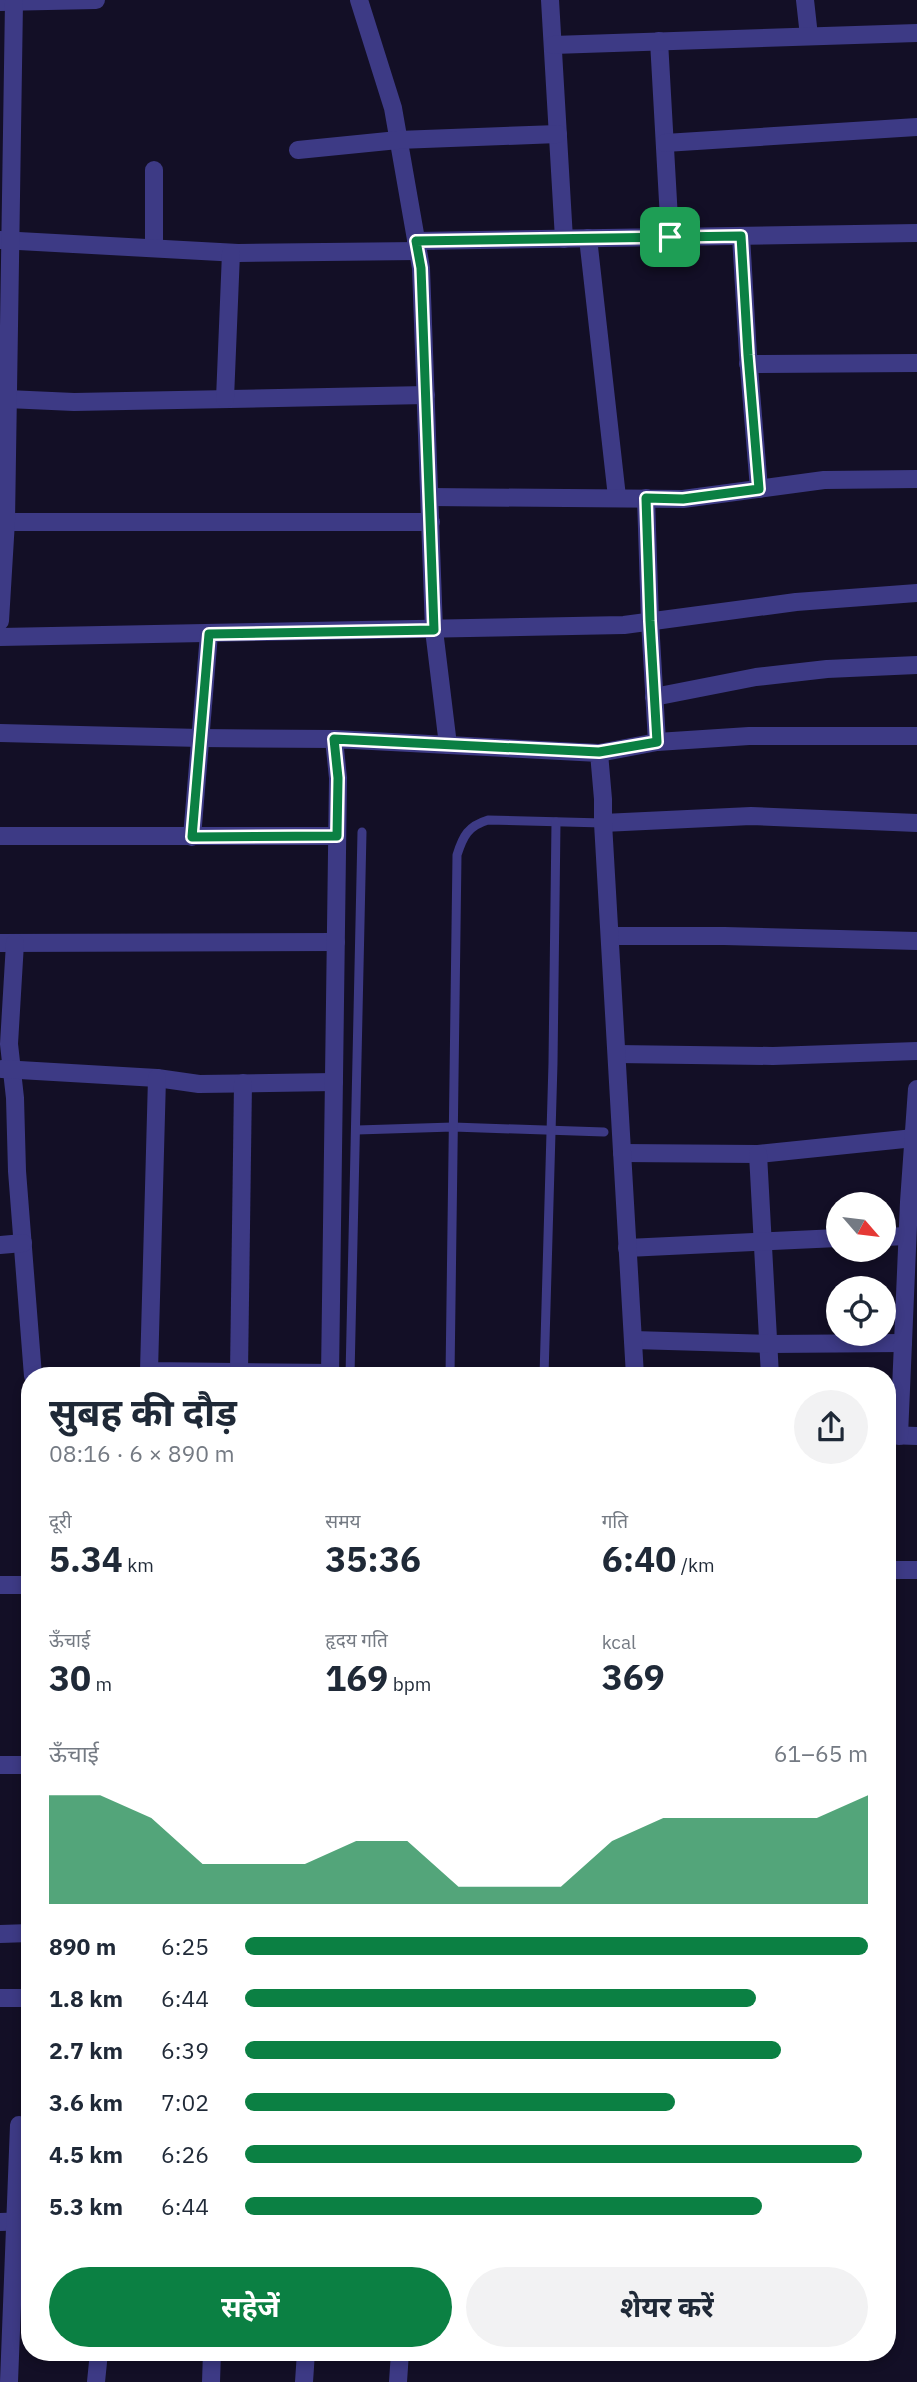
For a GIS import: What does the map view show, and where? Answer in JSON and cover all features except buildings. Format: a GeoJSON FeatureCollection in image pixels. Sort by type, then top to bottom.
{"type":"FeatureCollection","features":[{"type":"Feature","properties":{"kind":"street"},"geometry":{"type":"LineString","coordinates":[[0,621],[6,399],[7,2],[96,0]]}},
{"type":"Feature","properties":{"kind":"street"},"geometry":{"type":"LineString","coordinates":[[359,0],[393,108],[421,268],[434,630],[448,744]]}},
{"type":"Feature","properties":{"kind":"street"},"geometry":{"type":"LineString","coordinates":[[550,0],[564,239]]}},
{"type":"Feature","properties":{"kind":"street"},"geometry":{"type":"LineString","coordinates":[[805,0],[809,36]]}},
{"type":"Feature","properties":{"kind":"street"},"geometry":{"type":"LineString","coordinates":[[553,45],[917,33]]}},
{"type":"Feature","properties":{"kind":"street"},"geometry":{"type":"LineString","coordinates":[[659,41],[670,237]]}},
{"type":"Feature","properties":{"kind":"street"},"geometry":{"type":"LineString","coordinates":[[665,143],[917,127]]}},
{"type":"Feature","properties":{"kind":"street"},"geometry":{"type":"LineString","coordinates":[[298,150],[398,140],[558,134]]}},
{"type":"Feature","properties":{"kind":"street"},"geometry":{"type":"LineString","coordinates":[[154,170],[154,248]]}},
{"type":"Feature","properties":{"kind":"street"},"geometry":{"type":"LineString","coordinates":[[6,241],[231,253],[588,238],[917,233]]}},
{"type":"Feature","properties":{"kind":"street"},"geometry":{"type":"LineString","coordinates":[[741,236],[748,364],[759,489]]}},
{"type":"Feature","properties":{"kind":"street"},"geometry":{"type":"LineString","coordinates":[[588,238],[617,497]]}},
{"type":"Feature","properties":{"kind":"street"},"geometry":{"type":"LineString","coordinates":[[225,399],[231,253]]}},
{"type":"Feature","properties":{"kind":"street"},"geometry":{"type":"LineString","coordinates":[[748,364],[917,363]]}},
{"type":"Feature","properties":{"kind":"street"},"geometry":{"type":"LineString","coordinates":[[6,399],[74,402],[426,395]]}},
{"type":"Feature","properties":{"kind":"street"},"geometry":{"type":"LineString","coordinates":[[430,497],[683,499],[824,480],[917,479]]}},
{"type":"Feature","properties":{"kind":"street"},"geometry":{"type":"LineString","coordinates":[[646,498],[657,742]]}},
{"type":"Feature","properties":{"kind":"street"},"geometry":{"type":"LineString","coordinates":[[3,521],[431,522]]}},
{"type":"Feature","properties":{"kind":"street"},"geometry":{"type":"LineString","coordinates":[[0,637],[624,625],[796,602],[917,593]]}},
{"type":"Feature","properties":{"kind":"street"},"geometry":{"type":"LineString","coordinates":[[192,837],[209,634]]}},
{"type":"Feature","properties":{"kind":"street"},"geometry":{"type":"LineString","coordinates":[[654,697],[756,677],[827,669],[917,665]]}},
{"type":"Feature","properties":{"kind":"street"},"geometry":{"type":"LineString","coordinates":[[0,733],[334,739],[599,752],[657,742],[748,736],[917,736]]}},
{"type":"Feature","properties":{"kind":"street"},"geometry":{"type":"LineString","coordinates":[[330,1367],[338,778],[334,739]]}},
{"type":"Feature","properties":{"kind":"street"},"geometry":{"type":"LineString","coordinates":[[599,752],[634,1367]]}},
{"type":"Feature","properties":{"kind":"street"},"geometry":{"type":"LineString","coordinates":[[603,823],[751,816],[917,823]]}},
{"type":"Feature","properties":{"kind":"street"},"geometry":{"type":"LineString","coordinates":[[0,836],[337,836]]}},
{"type":"Feature","properties":{"kind":"street"},"geometry":{"type":"LineString","coordinates":[[611,936],[917,941]]}},
{"type":"Feature","properties":{"kind":"street"},"geometry":{"type":"LineString","coordinates":[[32,1367],[6,1070],[9,1044],[8,943],[336,942]]}},
{"type":"Feature","properties":{"kind":"street"},"geometry":{"type":"LineString","coordinates":[[617,1054],[773,1056],[917,1051]]}},
{"type":"Feature","properties":{"kind":"street"},"geometry":{"type":"LineString","coordinates":[[6,1070],[157,1077],[199,1084],[334,1082]]}},
{"type":"Feature","properties":{"kind":"street"},"geometry":{"type":"LineString","coordinates":[[149,1367],[157,1077]]}},
{"type":"Feature","properties":{"kind":"street"},"geometry":{"type":"LineString","coordinates":[[239,1367],[243,1083]]}},
{"type":"Feature","properties":{"kind":"street"},"geometry":{"type":"LineString","coordinates":[[901,1436],[903,1343],[917,1089]]}},
{"type":"Feature","properties":{"kind":"street"},"geometry":{"type":"LineString","coordinates":[[622,1153],[758,1154],[914,1138]]}},
{"type":"Feature","properties":{"kind":"street"},"geometry":{"type":"LineString","coordinates":[[758,1154],[770,1367]]}},
{"type":"Feature","properties":{"kind":"street"},"geometry":{"type":"LineString","coordinates":[[896,1236],[908,1236]]}},
{"type":"Feature","properties":{"kind":"street"},"geometry":{"type":"LineString","coordinates":[[627,1248],[826,1238]]}},
{"type":"Feature","properties":{"kind":"street"},"geometry":{"type":"LineString","coordinates":[[0,1245],[23,1243]]}},
{"type":"Feature","properties":{"kind":"street"},"geometry":{"type":"LineString","coordinates":[[633,1340],[769,1344],[903,1343]]}},
{"type":"Feature","properties":{"kind":"street"},"geometry":{"type":"LineString","coordinates":[[896,1570],[917,1570]]}},
{"type":"Feature","properties":{"kind":"street"},"geometry":{"type":"LineString","coordinates":[[0,1585],[21,1585]]}},
{"type":"Feature","properties":{"kind":"street"},"geometry":{"type":"LineString","coordinates":[[0,1765],[21,1765]]}},
{"type":"Feature","properties":{"kind":"street"},"geometry":{"type":"LineString","coordinates":[[0,1934],[21,1933]]}},
{"type":"Feature","properties":{"kind":"street"},"geometry":{"type":"LineString","coordinates":[[0,1998],[21,1998]]}},
{"type":"Feature","properties":{"kind":"street"},"geometry":{"type":"LineString","coordinates":[[0,2126],[21,2125]]}},
{"type":"Feature","properties":{"kind":"street"},"geometry":{"type":"LineString","coordinates":[[9,2382],[15,2222],[21,2157]]}},
{"type":"Feature","properties":{"kind":"street"},"geometry":{"type":"LineString","coordinates":[[96,2382],[98,2361]]}},
{"type":"Feature","properties":{"kind":"street"},"geometry":{"type":"LineString","coordinates":[[211,2382],[212,2361]]}},
{"type":"Feature","properties":{"kind":"street"},"geometry":{"type":"LineString","coordinates":[[304,2382],[305,2361]]}},
{"type":"Feature","properties":{"kind":"street"},"geometry":{"type":"LineString","coordinates":[[398,2382],[399,2361]]}},
{"type":"Feature","properties":{"kind":"lane"},"geometry":{"type":"LineString","coordinates":[[450,1367],[457,855],[463,838],[472,825],[488,820],[603,823]]}},
{"type":"Feature","properties":{"kind":"lane"},"geometry":{"type":"LineString","coordinates":[[544,1367],[556,822]]}},
{"type":"Feature","properties":{"kind":"lane"},"geometry":{"type":"LineString","coordinates":[[350,1367],[362,832]]}},
{"type":"Feature","properties":{"kind":"lane"},"geometry":{"type":"LineString","coordinates":[[357,1130],[453,1127],[604,1132]]}},
{"type":"Feature","properties":{"kind":"route"},"geometry":{"type":"LineString","coordinates":[[741,236],[759,489],[683,499],[646,498],[657,742],[599,752],[334,739],[338,778],[337,836],[192,837],[209,634],[434,630],[421,268],[416,241],[670,237],[741,236]]}}]}
